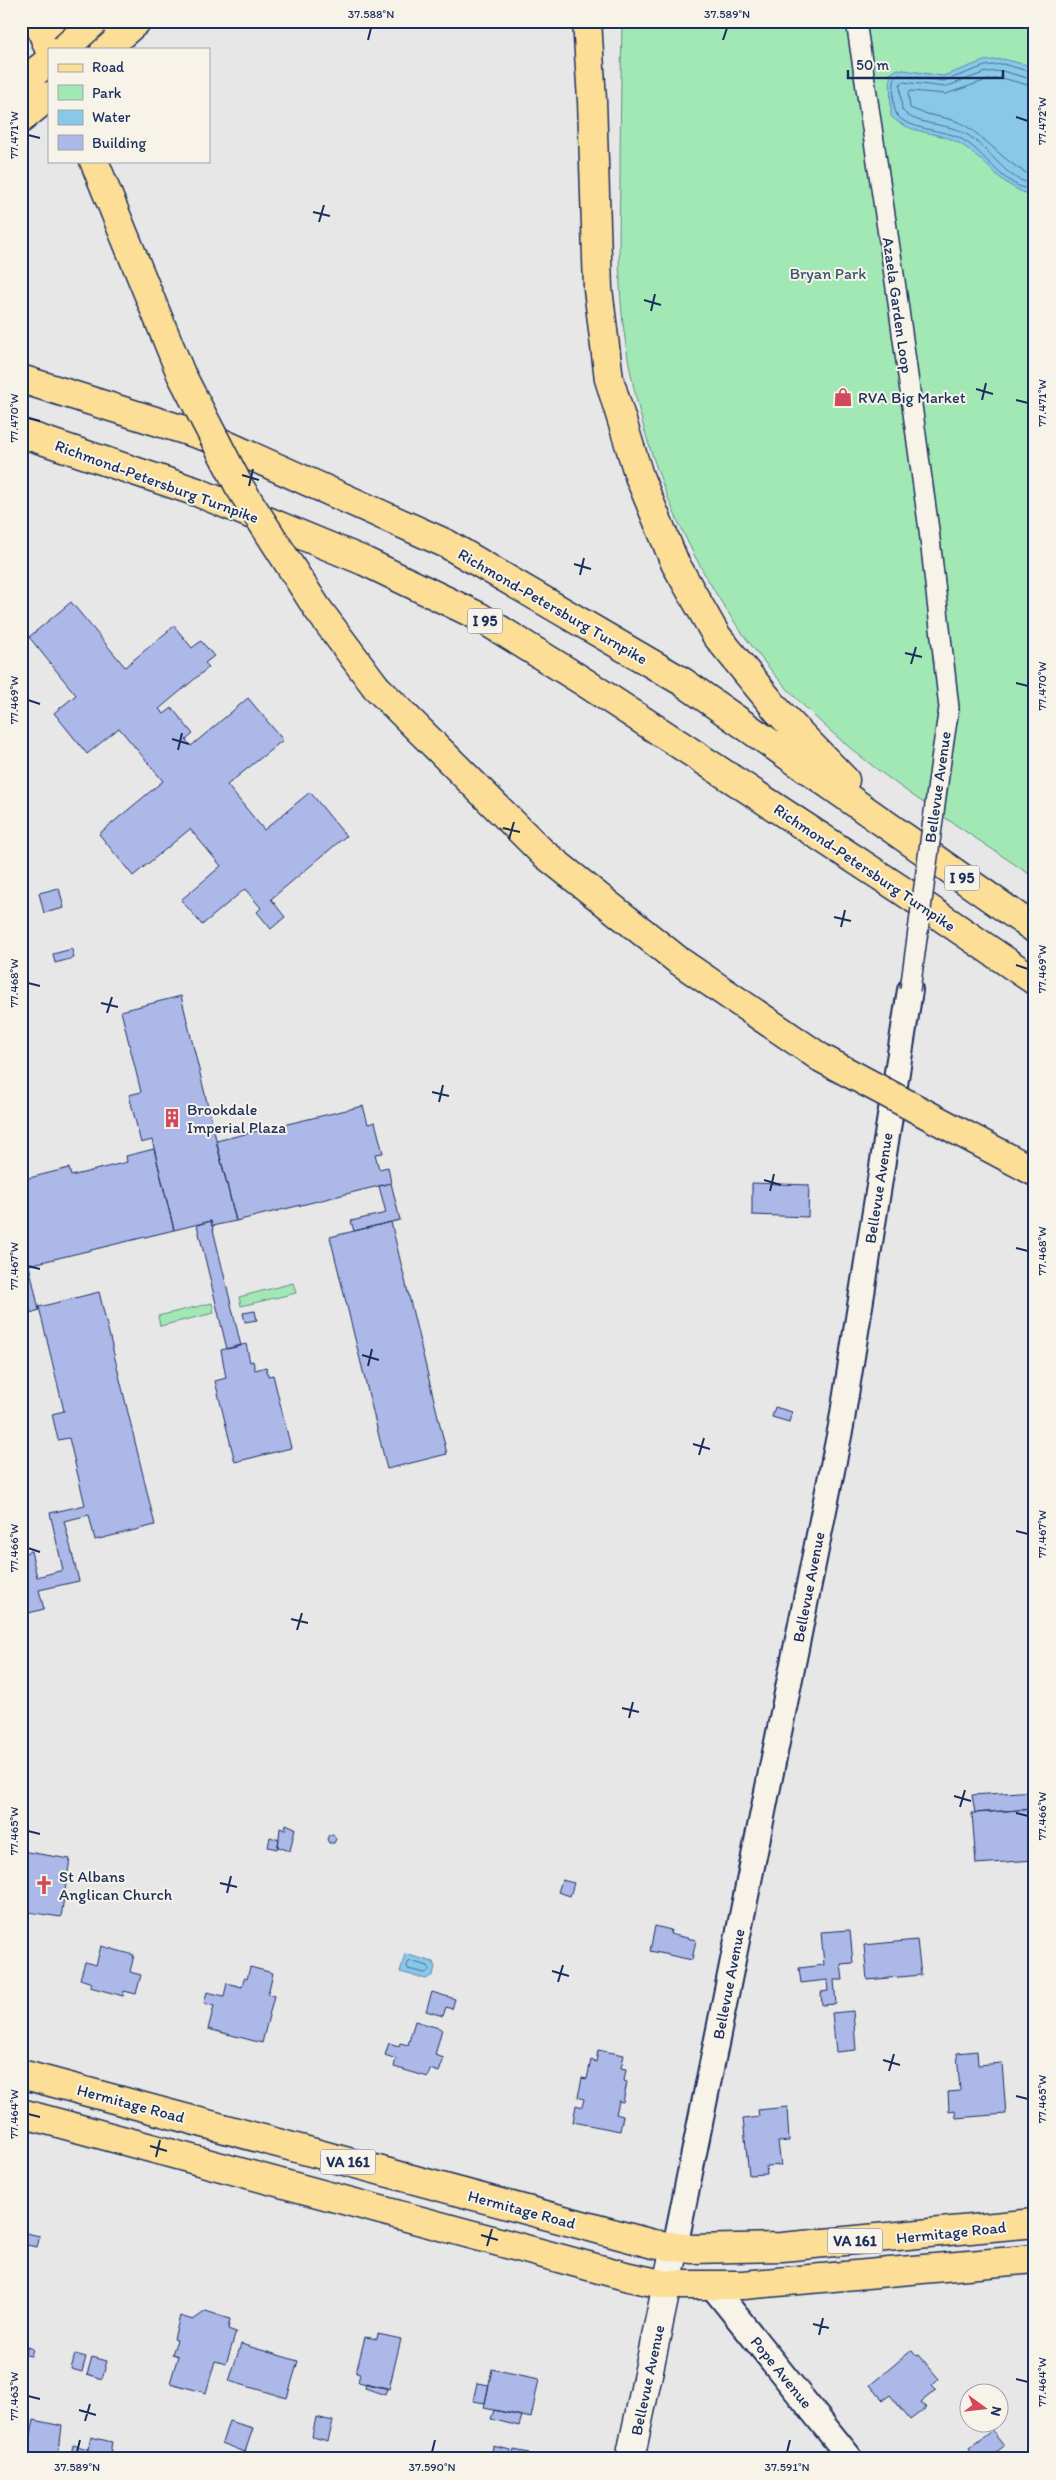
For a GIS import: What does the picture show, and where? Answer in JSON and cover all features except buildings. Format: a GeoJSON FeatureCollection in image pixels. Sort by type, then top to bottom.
{"type":"FeatureCollection","features":[{"type":"Feature","properties":{"kind":"main road"},"geometry":{"type":"LineString","coordinates":[[38,21],[49,48]]}},
{"type":"Feature","properties":{"kind":"main road"},"geometry":{"type":"LineString","coordinates":[[62,21],[70,48]]}},
{"type":"Feature","properties":{"kind":"main road"},"geometry":{"type":"LineString","coordinates":[[65,48],[95,21]]}},
{"type":"Feature","properties":{"kind":"main road"},"geometry":{"type":"LineString","coordinates":[[586,21],[592,100],[598,289],[609,379],[639,476],[676,563],[716,634],[777,710],[890,826]]}},
{"type":"Feature","properties":{"kind":"main road"},"geometry":{"type":"LineString","coordinates":[[592,100],[594,21]]}},
{"type":"Feature","properties":{"kind":"main road"},"geometry":{"type":"LineString","coordinates":[[106,48],[137,22]]}},
{"type":"Feature","properties":{"kind":"main road"},"geometry":{"type":"LineString","coordinates":[[21,83],[48,62]]}},
{"type":"Feature","properties":{"kind":"main road"},"geometry":{"type":"LineString","coordinates":[[21,119],[48,97]]}},
{"type":"Feature","properties":{"kind":"main road"},"geometry":{"type":"LineString","coordinates":[[94,162],[181,374],[239,486],[317,608],[376,686],[542,852],[680,961],[821,1058],[1035,1172]]}},
{"type":"Feature","properties":{"kind":"main road"},"geometry":{"type":"LineString","coordinates":[[104,162],[132,256]]}},
{"type":"Feature","properties":{"kind":"main road","name":"Richmond-Petersburg Turnpike"},"geometry":{"type":"LineString","coordinates":[[21,378],[214,439],[447,544],[683,682],[1035,929]]}},
{"type":"Feature","properties":{"kind":"main road","name":"Richmond-Petersburg Turnpike"},"geometry":{"type":"LineString","coordinates":[[21,434],[197,492],[364,562],[478,616],[614,702],[900,889],[1035,981]]}},
{"type":"Feature","properties":{"kind":"main road","name":"Hermitage Road"},"geometry":{"type":"LineString","coordinates":[[21,2074],[653,2244],[675,2247],[727,2249],[782,2247],[1035,2223]]}},
{"type":"Feature","properties":{"kind":"main road","name":"Hermitage Road"},"geometry":{"type":"LineString","coordinates":[[21,2113],[629,2277],[667,2285],[712,2286],[796,2281],[1035,2259]]}},
{"type":"Feature","properties":{"kind":"street","name":"Azaela Garden Loop"},"geometry":{"type":"LineString","coordinates":[[856,21],[920,463],[949,708]]}},
{"type":"Feature","properties":{"kind":"street","name":"Bellevue Avenue"},"geometry":{"type":"LineString","coordinates":[[630,2459],[675,2247],[841,1426],[910,990],[949,708]]}},
{"type":"Feature","properties":{"kind":"street","name":"Pope Avenue"},"geometry":{"type":"LineString","coordinates":[[712,2286],[851,2459]]}},
{"type":"Feature","properties":{"kind":"green space","name":"Bryan Park"},"geometry":{"type":"Polygon","coordinates":[[[622,21],[1035,21],[1035,878],[902,788],[827,728],[785,686],[748,641],[715,592],[687,540],[663,485],[644,429],[631,372],[622,314],[619,250],[622,21]]]}},
{"type":"Feature","properties":{"kind":"green space"},"geometry":{"type":"Polygon","coordinates":[[[293,1283],[296,1293],[241,1306],[239,1297],[293,1283]]]}},
{"type":"Feature","properties":{"kind":"green space"},"geometry":{"type":"Polygon","coordinates":[[[212,1303],[214,1313],[160,1326],[158,1316],[212,1303]]]}},
{"type":"Feature","properties":{"kind":"water"},"geometry":{"type":"Polygon","coordinates":[[[1003,59],[1035,69],[1035,196],[1011,186],[976,155],[955,141],[906,126],[891,116],[890,74],[898,69],[943,76],[984,61],[1003,59]]]}},
{"type":"Feature","properties":{"kind":"water"},"geometry":{"type":"Polygon","coordinates":[[[405,1954],[433,1962],[435,1967],[433,1975],[426,1979],[400,1972],[405,1954]]]}},
{"type":"Feature","properties":{"kind":"place","name":"RVA Big Market"},"geometry":{"type":"Point","coordinates":[843,397]}},
{"type":"Feature","properties":{"kind":"place","name":"Brookdale Imperial Plaza"},"geometry":{"type":"Point","coordinates":[172,1118]}},
{"type":"Feature","properties":{"kind":"place","name":"St Albans Anglican Church"},"geometry":{"type":"Point","coordinates":[44,1885]}}]}
